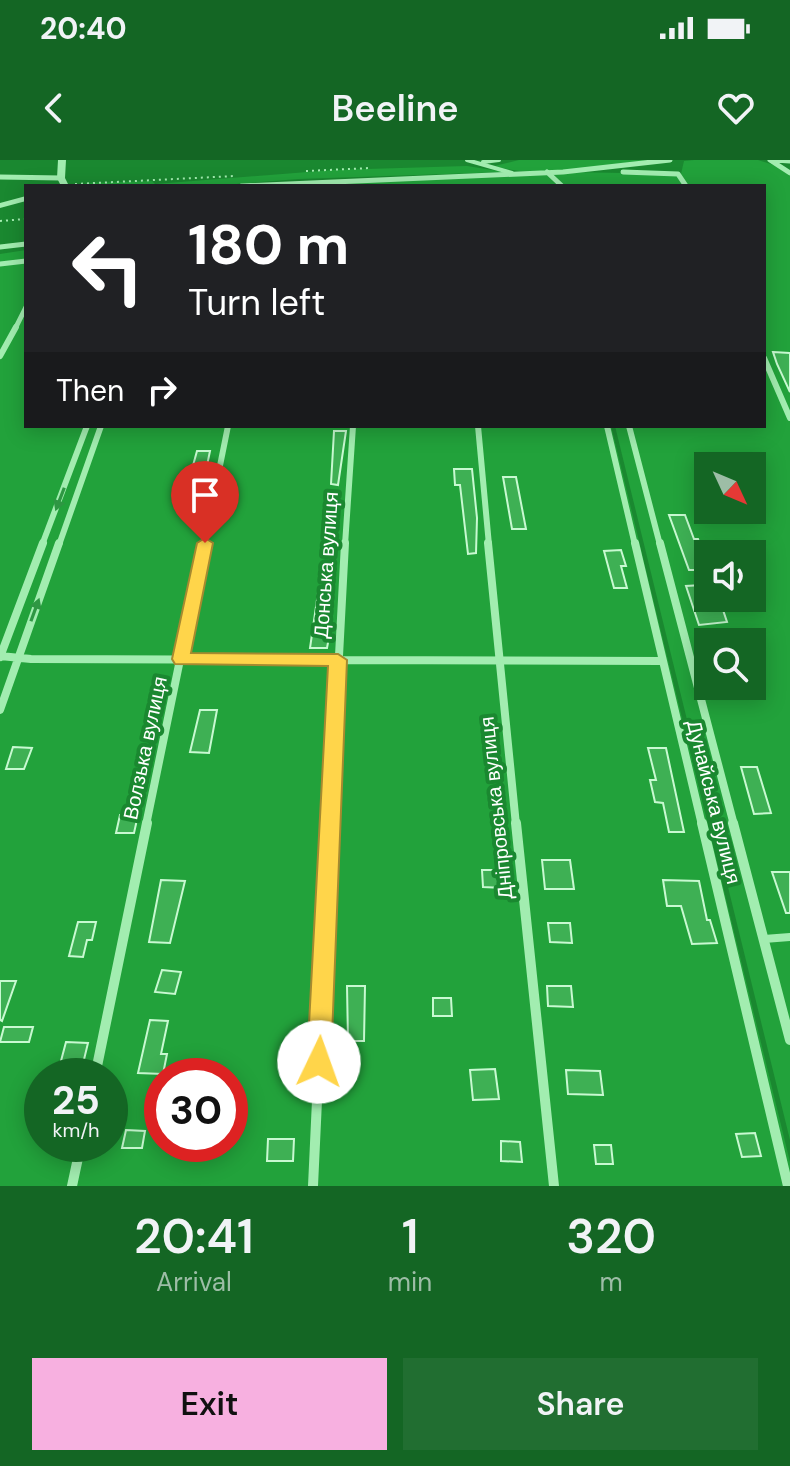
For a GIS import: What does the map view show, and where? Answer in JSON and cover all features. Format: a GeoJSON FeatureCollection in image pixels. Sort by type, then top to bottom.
{"type":"FeatureCollection","features":[{"type":"Feature","properties":{"kind":"street"},"geometry":{"type":"LineString","coordinates":[[0,177],[66,184],[62,160]]}},
{"type":"Feature","properties":{"kind":"street"},"geometry":{"type":"LineString","coordinates":[[615,169],[670,160]]}},
{"type":"Feature","properties":{"kind":"street"},"geometry":{"type":"LineString","coordinates":[[770,160],[790,161]]}},
{"type":"Feature","properties":{"kind":"street"},"geometry":{"type":"LineString","coordinates":[[770,160],[790,173]]}},
{"type":"Feature","properties":{"kind":"street"},"geometry":{"type":"LineString","coordinates":[[263,184],[615,169],[678,174],[685,184]]}},
{"type":"Feature","properties":{"kind":"street"},"geometry":{"type":"LineString","coordinates":[[546,171],[560,184]]}},
{"type":"Feature","properties":{"kind":"street"},"geometry":{"type":"LineString","coordinates":[[0,206],[24,199]]}},
{"type":"Feature","properties":{"kind":"street"},"geometry":{"type":"LineString","coordinates":[[0,247],[24,244]]}},
{"type":"Feature","properties":{"kind":"street"},"geometry":{"type":"LineString","coordinates":[[0,264],[24,261]]}},
{"type":"Feature","properties":{"kind":"street"},"geometry":{"type":"LineString","coordinates":[[0,356],[24,311]]}},
{"type":"Feature","properties":{"kind":"street"},"geometry":{"type":"LineString","coordinates":[[766,363],[790,418]]}},
{"type":"Feature","properties":{"kind":"street"},"geometry":{"type":"LineString","coordinates":[[86,428],[0,656],[662,661]]}},
{"type":"Feature","properties":{"kind":"street"},"geometry":{"type":"LineString","coordinates":[[0,710],[100,428]]}},
{"type":"Feature","properties":{"kind":"street","name":"Волзька вулиця"},"geometry":{"type":"LineString","coordinates":[[99,1058],[228,428]]}},
{"type":"Feature","properties":{"kind":"street","name":"Донська вулиця"},"geometry":{"type":"LineString","coordinates":[[313,1186],[338,660],[353,428]]}},
{"type":"Feature","properties":{"kind":"street","name":"Дніпровська вулиця"},"geometry":{"type":"LineString","coordinates":[[478,428],[499,661],[554,1186]]}},
{"type":"Feature","properties":{"kind":"street","name":"Дунайська вулиця"},"geometry":{"type":"LineString","coordinates":[[607,428],[788,1186]]}},
{"type":"Feature","properties":{"kind":"street","name":"Дунайська вулиця"},"geometry":{"type":"LineString","coordinates":[[630,428],[790,1040]]}},
{"type":"Feature","properties":{"kind":"street"},"geometry":{"type":"LineString","coordinates":[[72,1186],[77,1162]]}},
{"type":"Feature","properties":{"kind":"lane"},"geometry":{"type":"LineString","coordinates":[[469,162],[499,160]]}},
{"type":"Feature","properties":{"kind":"lane"},"geometry":{"type":"LineString","coordinates":[[469,162],[512,173]]}},
{"type":"Feature","properties":{"kind":"lane"},"geometry":{"type":"LineString","coordinates":[[764,939],[790,937]]}},
{"type":"Feature","properties":{"kind":"path"},"geometry":{"type":"LineString","coordinates":[[0,221],[24,219]]}},
{"type":"Feature","properties":{"kind":"green space"},"geometry":{"type":"Polygon","coordinates":[[[519,160],[664,160],[557,172],[494,166],[519,160]]]}},
{"type":"Feature","properties":{"kind":"green space"},"geometry":{"type":"Polygon","coordinates":[[[694,160],[758,160],[790,170],[790,1140],[615,428],[766,428],[766,184],[299,184],[565,172],[681,174],[684,161],[694,160]]]}},
{"type":"Feature","properties":{"kind":"green space"},"geometry":{"type":"Polygon","coordinates":[[[467,166],[505,172],[236,184],[155,184],[333,170],[467,166]]]}},
{"type":"Feature","properties":{"kind":"green space"},"geometry":{"type":"Polygon","coordinates":[[[152,181],[155,184],[85,183],[152,181]]]}},
{"type":"Feature","properties":{"kind":"green space"},"geometry":{"type":"Polygon","coordinates":[[[24,250],[24,428],[611,428],[790,1162],[790,1186],[0,1186],[0,254],[24,250]]]}},
{"type":"Feature","properties":{"kind":"building"},"geometry":{"type":"Polygon","coordinates":[[[773,352],[790,353],[790,392],[777,364],[773,352]]]}},
{"type":"Feature","properties":{"kind":"building"},"geometry":{"type":"Polygon","coordinates":[[[334,431],[346,431],[338,485],[331,484],[334,431]]]}},
{"type":"Feature","properties":{"kind":"building"},"geometry":{"type":"Polygon","coordinates":[[[197,451],[210,451],[204,480],[189,480],[197,451]]]}},
{"type":"Feature","properties":{"kind":"building"},"geometry":{"type":"Polygon","coordinates":[[[454,469],[472,469],[477,518],[476,553],[468,554],[460,485],[455,485],[454,469]]]}},
{"type":"Feature","properties":{"kind":"building"},"geometry":{"type":"Polygon","coordinates":[[[503,477],[516,477],[526,529],[512,529],[503,477]]]}},
{"type":"Feature","properties":{"kind":"building"},"geometry":{"type":"Polygon","coordinates":[[[669,515],[685,515],[694,539],[698,539],[694,540],[694,570],[689,570],[669,515]]]}},
{"type":"Feature","properties":{"kind":"building"},"geometry":{"type":"Polygon","coordinates":[[[621,550],[626,566],[621,566],[627,588],[614,588],[604,551],[621,550]]]}},
{"type":"Feature","properties":{"kind":"building"},"geometry":{"type":"Polygon","coordinates":[[[686,586],[694,586],[694,610],[686,586]]]}},
{"type":"Feature","properties":{"kind":"building"},"geometry":{"type":"Polygon","coordinates":[[[318,593],[324,593],[327,632],[330,632],[327,648],[310,648],[318,593]]]}},
{"type":"Feature","properties":{"kind":"building"},"geometry":{"type":"Polygon","coordinates":[[[695,612],[724,612],[727,622],[699,625],[695,612]]]}},
{"type":"Feature","properties":{"kind":"building"},"geometry":{"type":"Polygon","coordinates":[[[200,710],[217,710],[209,753],[190,752],[200,710]]]}},
{"type":"Feature","properties":{"kind":"building"},"geometry":{"type":"Polygon","coordinates":[[[13,747],[32,748],[24,769],[6,769],[13,747]]]}},
{"type":"Feature","properties":{"kind":"building"},"geometry":{"type":"Polygon","coordinates":[[[648,748],[666,748],[684,832],[669,832],[663,803],[655,802],[650,780],[656,780],[648,748]]]}},
{"type":"Feature","properties":{"kind":"building"},"geometry":{"type":"Polygon","coordinates":[[[741,767],[757,767],[771,813],[754,814],[741,767]]]}},
{"type":"Feature","properties":{"kind":"building"},"geometry":{"type":"Polygon","coordinates":[[[120,815],[138,815],[134,833],[116,833],[120,815]]]}},
{"type":"Feature","properties":{"kind":"building"},"geometry":{"type":"Polygon","coordinates":[[[542,860],[570,860],[574,889],[545,889],[542,860]]]}},
{"type":"Feature","properties":{"kind":"building"},"geometry":{"type":"Polygon","coordinates":[[[482,870],[502,870],[503,888],[483,887],[482,870]]]}},
{"type":"Feature","properties":{"kind":"building"},"geometry":{"type":"Polygon","coordinates":[[[772,872],[790,872],[790,913],[786,913],[772,872]]]}},
{"type":"Feature","properties":{"kind":"building"},"geometry":{"type":"Polygon","coordinates":[[[161,880],[185,881],[170,943],[149,942],[161,880]]]}},
{"type":"Feature","properties":{"kind":"building"},"geometry":{"type":"Polygon","coordinates":[[[663,880],[699,881],[707,920],[710,920],[717,943],[692,944],[681,906],[667,906],[663,880]]]}},
{"type":"Feature","properties":{"kind":"building"},"geometry":{"type":"Polygon","coordinates":[[[78,922],[96,922],[92,940],[87,940],[83,957],[69,956],[78,922]]]}},
{"type":"Feature","properties":{"kind":"building"},"geometry":{"type":"Polygon","coordinates":[[[548,923],[570,923],[572,943],[550,942],[548,923]]]}},
{"type":"Feature","properties":{"kind":"building"},"geometry":{"type":"Polygon","coordinates":[[[162,970],[181,972],[175,994],[155,992],[162,970]]]}},
{"type":"Feature","properties":{"kind":"building"},"geometry":{"type":"Polygon","coordinates":[[[0,981],[16,981],[2,1021],[0,1020],[0,981]]]}},
{"type":"Feature","properties":{"kind":"building"},"geometry":{"type":"Polygon","coordinates":[[[347,986],[365,986],[364,1041],[348,1041],[347,986]]]}},
{"type":"Feature","properties":{"kind":"building"},"geometry":{"type":"Polygon","coordinates":[[[547,986],[571,986],[573,1007],[548,1006],[547,986]]]}},
{"type":"Feature","properties":{"kind":"building"},"geometry":{"type":"Polygon","coordinates":[[[433,998],[451,998],[452,1016],[433,1016],[433,998]]]}},
{"type":"Feature","properties":{"kind":"building"},"geometry":{"type":"Polygon","coordinates":[[[150,1020],[168,1021],[161,1054],[167,1054],[166,1058],[144,1058],[144,1073],[138,1073],[150,1020]]]}},
{"type":"Feature","properties":{"kind":"building"},"geometry":{"type":"Polygon","coordinates":[[[4,1027],[33,1027],[29,1042],[0,1042],[4,1027]]]}},
{"type":"Feature","properties":{"kind":"building"},"geometry":{"type":"Polygon","coordinates":[[[66,1042],[88,1043],[84,1058],[62,1058],[66,1042]]]}},
{"type":"Feature","properties":{"kind":"building"},"geometry":{"type":"Polygon","coordinates":[[[495,1069],[499,1099],[473,1100],[470,1070],[495,1069]]]}},
{"type":"Feature","properties":{"kind":"building"},"geometry":{"type":"Polygon","coordinates":[[[566,1070],[600,1071],[603,1095],[568,1094],[566,1070]]]}},
{"type":"Feature","properties":{"kind":"building"},"geometry":{"type":"Polygon","coordinates":[[[128,1130],[144,1131],[142,1148],[128,1148],[128,1130]]]}},
{"type":"Feature","properties":{"kind":"building"},"geometry":{"type":"Polygon","coordinates":[[[755,1133],[761,1156],[742,1157],[736,1134],[755,1133]]]}},
{"type":"Feature","properties":{"kind":"building"},"geometry":{"type":"Polygon","coordinates":[[[268,1139],[294,1139],[293,1161],[267,1161],[268,1139]]]}},
{"type":"Feature","properties":{"kind":"building"},"geometry":{"type":"Polygon","coordinates":[[[501,1141],[520,1142],[522,1162],[501,1161],[501,1141]]]}},
{"type":"Feature","properties":{"kind":"building"},"geometry":{"type":"Polygon","coordinates":[[[594,1145],[611,1145],[613,1164],[596,1164],[594,1145]]]}},
{"type":"Feature","properties":{"kind":"route"},"geometry":{"type":"LineString","coordinates":[[205,543],[181,659],[338,660],[319,1062]]}}]}
